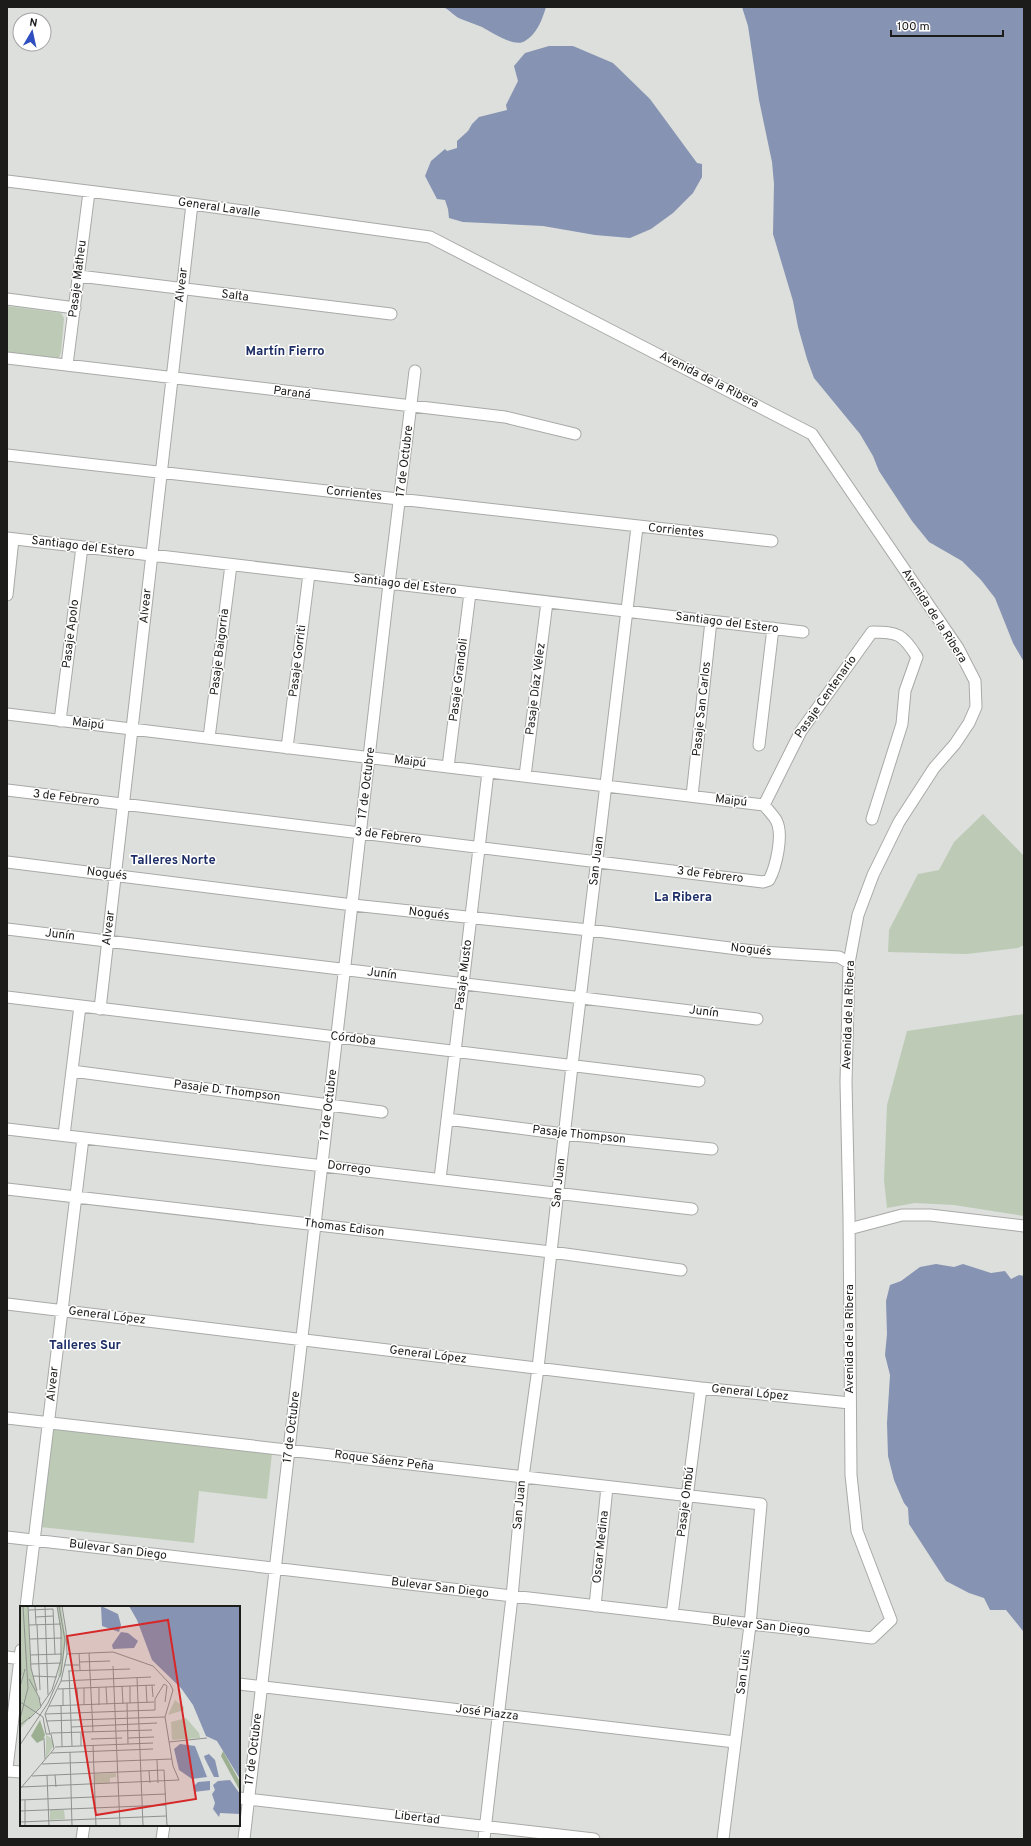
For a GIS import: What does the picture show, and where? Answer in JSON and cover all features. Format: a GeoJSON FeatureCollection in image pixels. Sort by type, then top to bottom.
{"type":"FeatureCollection","features":[{"type":"Feature","properties":{"kind":"street","name":"General Lavalle"},"geometry":{"type":"LineString","coordinates":[[7,182],[192,204],[430,237]]}},
{"type":"Feature","properties":{"kind":"street","name":"Pasaje Matheu"},"geometry":{"type":"LineString","coordinates":[[67,366],[89,192]]}},
{"type":"Feature","properties":{"kind":"street","name":"Alvear"},"geometry":{"type":"LineString","coordinates":[[100,1008],[192,204]]}},
{"type":"Feature","properties":{"kind":"street","name":"Avenida de la Ribera"},"geometry":{"type":"LineString","coordinates":[[430,237],[812,434],[958,648],[975,681],[976,707],[969,723],[962,734],[934,768],[899,822],[874,875],[858,916],[850,963],[846,1082],[849,1229],[850,1475],[857,1532],[890,1620],[872,1638]]}},
{"type":"Feature","properties":{"kind":"street","name":"Salta"},"geometry":{"type":"LineString","coordinates":[[79,276],[182,290],[391,314]]}},
{"type":"Feature","properties":{"kind":"street"},"geometry":{"type":"LineString","coordinates":[[7,298],[75,308]]}},
{"type":"Feature","properties":{"kind":"street","name":"Paraná"},"geometry":{"type":"LineString","coordinates":[[7,358],[505,418],[575,434]]}},
{"type":"Feature","properties":{"kind":"street","name":"17 de Octubre"},"geometry":{"type":"LineString","coordinates":[[244,1839],[244,1798],[262,1687],[389,584],[412,407],[415,371]]}},
{"type":"Feature","properties":{"kind":"street","name":"Corrientes"},"geometry":{"type":"LineString","coordinates":[[7,455],[772,541]]}},
{"type":"Feature","properties":{"kind":"street","name":"San Juan"},"geometry":{"type":"LineString","coordinates":[[484,1839],[512,1597],[523,1477],[538,1368],[580,997],[637,527]]}},
{"type":"Feature","properties":{"kind":"street"},"geometry":{"type":"LineString","coordinates":[[7,595],[10,539]]}},
{"type":"Feature","properties":{"kind":"street","name":"Santiago del Estero"},"geometry":{"type":"LineString","coordinates":[[10,539],[802,632]]}},
{"type":"Feature","properties":{"kind":"street","name":"Pasaje Apolo"},"geometry":{"type":"LineString","coordinates":[[60,721],[82,547]]}},
{"type":"Feature","properties":{"kind":"street","name":"Pasaje Baigorria"},"geometry":{"type":"LineString","coordinates":[[210,738],[230,565]]}},
{"type":"Feature","properties":{"kind":"street","name":"Pasaje Gorriti"},"geometry":{"type":"LineString","coordinates":[[287,748],[309,574]]}},
{"type":"Feature","properties":{"kind":"street","name":"Pasaje Grandoli"},"geometry":{"type":"LineString","coordinates":[[448,767],[470,593]]}},
{"type":"Feature","properties":{"kind":"street","name":"Pasaje Díaz Vélez"},"geometry":{"type":"LineString","coordinates":[[525,776],[547,602]]}},
{"type":"Feature","properties":{"kind":"street","name":"Pasaje San Carlos"},"geometry":{"type":"LineString","coordinates":[[692,796],[711,621]]}},
{"type":"Feature","properties":{"kind":"street"},"geometry":{"type":"LineString","coordinates":[[759,745],[773,628]]}},
{"type":"Feature","properties":{"kind":"street","name":"Pasaje Centenario"},"geometry":{"type":"LineString","coordinates":[[764,805],[801,731],[872,632],[890,632],[907,640],[917,656],[905,691],[902,724],[872,819]]}},
{"type":"Feature","properties":{"kind":"street","name":"Maipú"},"geometry":{"type":"LineString","coordinates":[[7,714],[764,805]]}},
{"type":"Feature","properties":{"kind":"street","name":"Pasaje Musto"},"geometry":{"type":"LineString","coordinates":[[440,1179],[488,772]]}},
{"type":"Feature","properties":{"kind":"street","name":"3 de Febrero"},"geometry":{"type":"LineString","coordinates":[[7,790],[763,882],[769,880],[776,863],[779,829],[776,820],[764,805]]}},
{"type":"Feature","properties":{"kind":"street","name":"Nogués"},"geometry":{"type":"LineString","coordinates":[[7,862],[353,905],[589,930],[761,952],[839,957],[850,963]]}},
{"type":"Feature","properties":{"kind":"street","name":"Junín"},"geometry":{"type":"LineString","coordinates":[[7,929],[757,1019]]}},
{"type":"Feature","properties":{"kind":"street","name":"Córdoba"},"geometry":{"type":"LineString","coordinates":[[7,997],[699,1081]]}},
{"type":"Feature","properties":{"kind":"street"},"geometry":{"type":"LineString","coordinates":[[64,1135],[80,1006]]}},
{"type":"Feature","properties":{"kind":"street","name":"Pasaje D. Thompson"},"geometry":{"type":"LineString","coordinates":[[72,1071],[382,1112]]}},
{"type":"Feature","properties":{"kind":"street","name":"Pasaje Thompson"},"geometry":{"type":"LineString","coordinates":[[447,1119],[564,1134],[712,1149]]}},
{"type":"Feature","properties":{"kind":"street","name":"Dorrego"},"geometry":{"type":"LineString","coordinates":[[7,1129],[558,1192],[692,1209]]}},
{"type":"Feature","properties":{"kind":"street","name":"Alvear"},"geometry":{"type":"LineString","coordinates":[[26,1606],[83,1138]]}},
{"type":"Feature","properties":{"kind":"street","name":"Thomas Edison"},"geometry":{"type":"LineString","coordinates":[[7,1190],[551,1252],[681,1270]]}},
{"type":"Feature","properties":{"kind":"street"},"geometry":{"type":"LineString","coordinates":[[849,1229],[902,1215],[923,1215],[1024,1226]]}},
{"type":"Feature","properties":{"kind":"street","name":"General López"},"geometry":{"type":"LineString","coordinates":[[7,1304],[701,1388],[850,1403]]}},
{"type":"Feature","properties":{"kind":"street","name":"Pasaje Ombú"},"geometry":{"type":"LineString","coordinates":[[672,1615],[701,1388]]}},
{"type":"Feature","properties":{"kind":"street","name":"Roque Sáenz Peña"},"geometry":{"type":"LineString","coordinates":[[7,1418],[761,1504]]}},
{"type":"Feature","properties":{"kind":"street","name":"Oscar Medina"},"geometry":{"type":"LineString","coordinates":[[595,1606],[607,1487]]}},
{"type":"Feature","properties":{"kind":"street","name":"San Luis"},"geometry":{"type":"LineString","coordinates":[[723,1839],[750,1624],[761,1504]]}},
{"type":"Feature","properties":{"kind":"street","name":"Bulevar San Diego"},"geometry":{"type":"LineString","coordinates":[[7,1537],[872,1638]]}},
{"type":"Feature","properties":{"kind":"street"},"geometry":{"type":"LineString","coordinates":[[7,1657],[20,1656]]}},
{"type":"Feature","properties":{"kind":"street"},"geometry":{"type":"LineString","coordinates":[[20,1664],[7,1769],[20,1772]]}},
{"type":"Feature","properties":{"kind":"street","name":"José Piazza"},"geometry":{"type":"LineString","coordinates":[[240,1684],[735,1742]]}},
{"type":"Feature","properties":{"kind":"street","name":"Libertad"},"geometry":{"type":"LineString","coordinates":[[244,1798],[594,1839]]}},
{"type":"Feature","properties":{"kind":"street"},"geometry":{"type":"LineString","coordinates":[[82,1839],[84,1826]]}},
{"type":"Feature","properties":{"kind":"street"},"geometry":{"type":"LineString","coordinates":[[162,1839],[164,1826]]}},
{"type":"Feature","properties":{"kind":"green space"},"geometry":{"type":"Polygon","coordinates":[[[7,306],[61,313],[64,318],[61,352],[59,358],[53,360],[7,355],[7,306]]]}},
{"type":"Feature","properties":{"kind":"green space"},"geometry":{"type":"Polygon","coordinates":[[[983,814],[1024,856],[1024,945],[1018,948],[967,954],[888,952],[889,930],[918,874],[939,870],[954,842],[983,814]]]}},
{"type":"Feature","properties":{"kind":"green space"},"geometry":{"type":"Polygon","coordinates":[[[1024,1014],[1024,1216],[954,1205],[915,1203],[887,1208],[884,1180],[887,1105],[907,1031],[1024,1014]]]}},
{"type":"Feature","properties":{"kind":"green space"},"geometry":{"type":"Polygon","coordinates":[[[51,1429],[272,1453],[267,1499],[199,1491],[194,1543],[40,1527],[51,1429]]]}},
{"type":"Feature","properties":{"kind":"water"},"geometry":{"type":"Polygon","coordinates":[[[443,7],[546,7],[536,31],[533,35],[521,43],[509,41],[482,27],[459,18],[443,7]]]}},
{"type":"Feature","properties":{"kind":"water"},"geometry":{"type":"Polygon","coordinates":[[[742,7],[1024,7],[1024,662],[1013,643],[995,598],[981,580],[962,561],[929,542],[912,521],[879,471],[873,456],[860,434],[814,378],[807,359],[798,327],[793,301],[773,234],[774,184],[772,162],[759,100],[748,26],[742,7]]]}},
{"type":"Feature","properties":{"kind":"water"},"geometry":{"type":"Polygon","coordinates":[[[549,46],[573,46],[613,63],[650,99],[697,163],[702,164],[702,177],[693,193],[673,213],[651,229],[630,238],[595,235],[543,226],[463,222],[449,218],[445,200],[437,199],[425,176],[431,161],[445,149],[447,151],[457,148],[457,141],[468,131],[479,117],[507,110],[506,105],[518,81],[514,66],[525,53],[549,46]]]}},
{"type":"Feature","properties":{"kind":"water"},"geometry":{"type":"Polygon","coordinates":[[[936,1264],[954,1267],[963,1264],[991,1273],[1005,1271],[1011,1279],[1019,1275],[1024,1276],[1023,1631],[1006,1610],[990,1610],[984,1598],[969,1593],[946,1581],[909,1524],[908,1508],[904,1503],[894,1480],[888,1456],[887,1423],[890,1375],[885,1355],[887,1334],[886,1301],[890,1285],[901,1281],[920,1267],[936,1264]]]}},
{"type":"Feature","properties":{"kind":"district","name":"Martín Fierro"},"geometry":{"type":"Point","coordinates":[285,352]}},
{"type":"Feature","properties":{"kind":"district","name":"Talleres Norte"},"geometry":{"type":"Point","coordinates":[173,861]}},
{"type":"Feature","properties":{"kind":"district","name":"La Ribera"},"geometry":{"type":"Point","coordinates":[683,898]}},
{"type":"Feature","properties":{"kind":"district","name":"Talleres Sur"},"geometry":{"type":"Point","coordinates":[85,1346]}}]}
